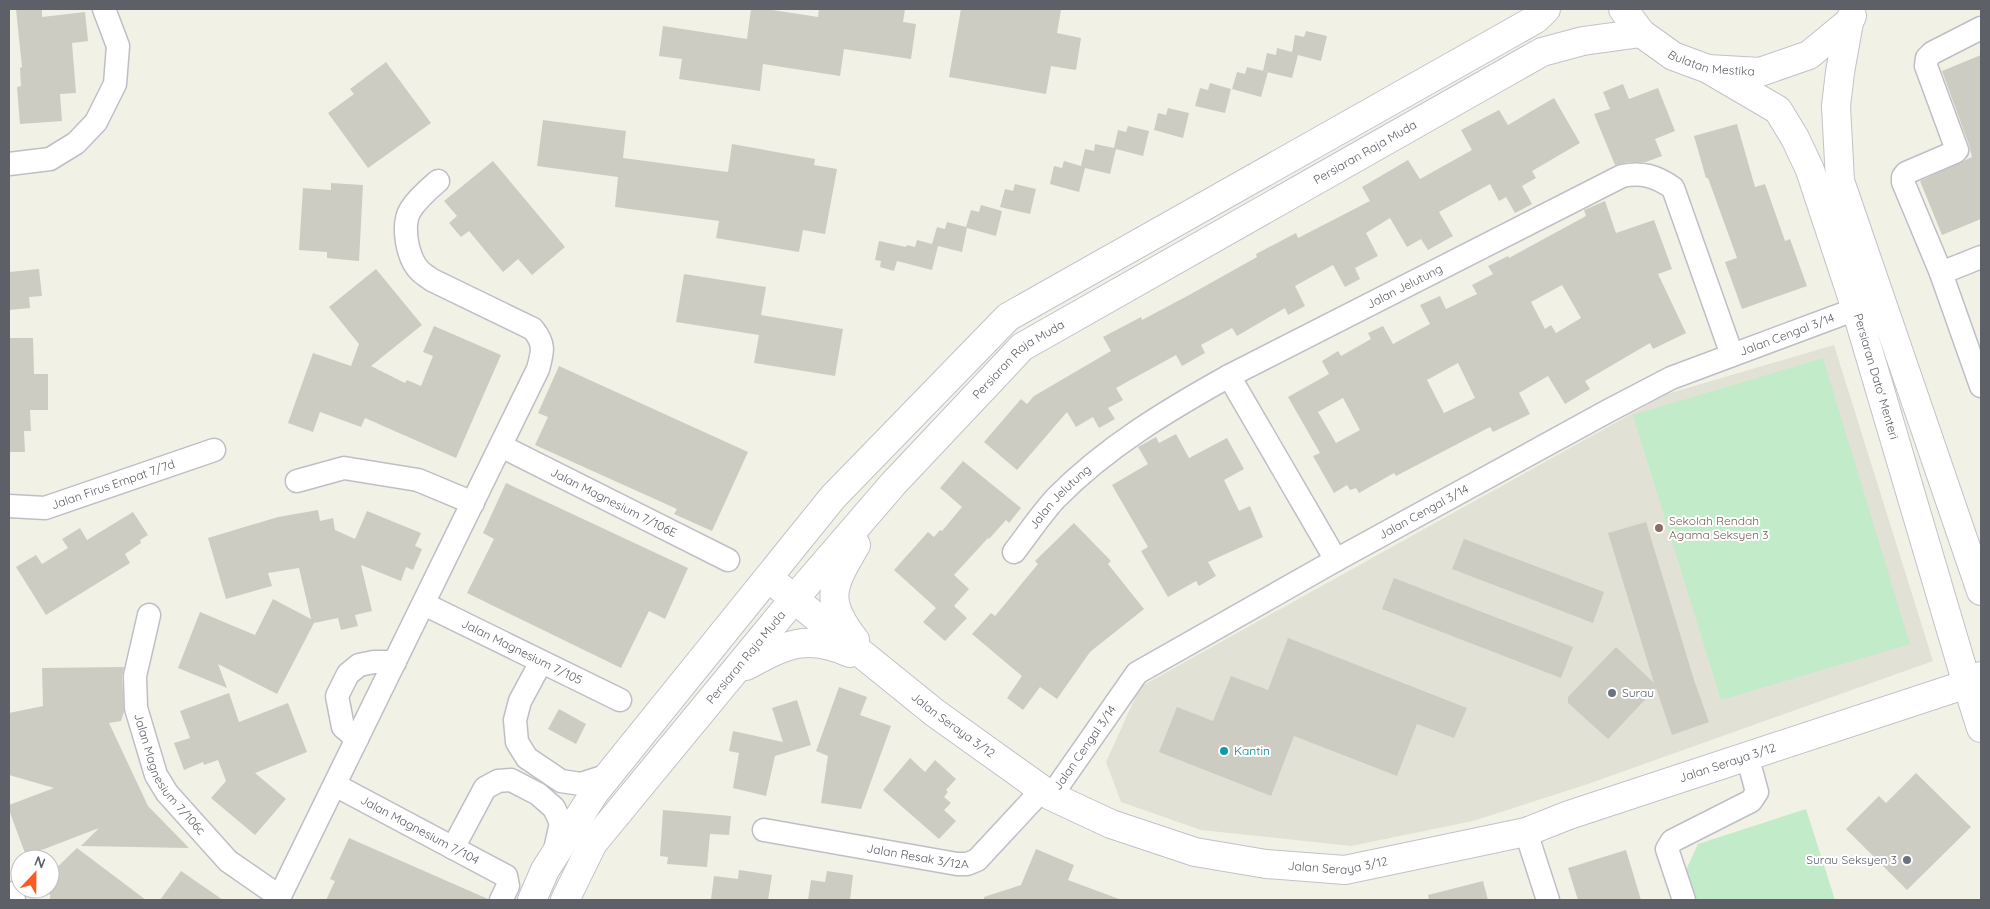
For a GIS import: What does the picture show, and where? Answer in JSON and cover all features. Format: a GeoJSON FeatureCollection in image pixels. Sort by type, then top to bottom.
{"type":"FeatureCollection","features":[{"type":"Feature","properties":{"kind":"main road"},"geometry":{"type":"LineString","coordinates":[[532,900],[545,870],[606,776],[833,497],[1008,317],[1536,19],[1546,9]]}},
{"type":"Feature","properties":{"kind":"main road","name":"Bulatan Mestika"},"geometry":{"type":"LineString","coordinates":[[1623,9],[1641,33],[1672,56],[1708,69],[1760,72],[1809,55],[1853,16]]}},
{"type":"Feature","properties":{"kind":"main road"},"geometry":{"type":"LineString","coordinates":[[1853,16],[1840,72],[1836,106],[1840,181],[1981,591]]}},
{"type":"Feature","properties":{"kind":"main road","name":"Persiaran Raja Muda"},"geometry":{"type":"LineString","coordinates":[[564,900],[593,843],[794,599],[893,484],[1022,347],[1542,52],[1583,41],[1641,33]]}},
{"type":"Feature","properties":{"kind":"main road","name":"Persiaran Dato' Menteri"},"geometry":{"type":"LineString","coordinates":[[1708,69],[1778,110],[1795,138],[1810,170],[1974,680],[1981,728]]}},
{"type":"Feature","properties":{"kind":"main road"},"geometry":{"type":"LineString","coordinates":[[874,664],[842,624],[835,608],[833,594],[838,578],[893,484]]}},
{"type":"Feature","properties":{"kind":"main road","name":"Jalan Seraya 3/12"},"geometry":{"type":"LineString","coordinates":[[770,576],[794,599],[935,713],[1047,793],[1111,824],[1195,852],[1276,865],[1345,870],[1526,832],[1568,815],[1974,680]]}},
{"type":"Feature","properties":{"kind":"main road"},"geometry":{"type":"LineString","coordinates":[[734,672],[783,646],[814,642],[835,646],[874,664]]}},
{"type":"Feature","properties":{"kind":"street"},"geometry":{"type":"LineString","coordinates":[[9,164],[50,159],[76,143],[96,122],[115,84],[118,46],[104,9]]}},
{"type":"Feature","properties":{"kind":"street"},"geometry":{"type":"LineString","coordinates":[[1981,28],[1932,53],[1927,58],[1926,66],[1957,150],[1906,173],[1903,177],[1903,182],[1941,273],[1981,386]]}},
{"type":"Feature","properties":{"kind":"street","name":"Jalan Jelutung"},"geometry":{"type":"LineString","coordinates":[[1014,552],[1056,498],[1108,452],[1167,411],[1230,376],[1622,176],[1648,175],[1661,179],[1673,188],[1732,355]]}},
{"type":"Feature","properties":{"kind":"street"},"geometry":{"type":"LineString","coordinates":[[279,899],[501,446],[538,369],[543,351],[540,338],[533,329],[432,280],[420,271],[415,264],[409,251],[406,224],[410,210],[438,181]]}},
{"type":"Feature","properties":{"kind":"street"},"geometry":{"type":"LineString","coordinates":[[1941,273],[1981,257]]}},
{"type":"Feature","properties":{"kind":"street","name":"Jalan Cengal 3/14"},"geometry":{"type":"LineString","coordinates":[[1047,793],[1136,673],[1608,410],[1671,378],[1856,309]]}},
{"type":"Feature","properties":{"kind":"street"},"geometry":{"type":"LineString","coordinates":[[1230,376],[1336,560]]}},
{"type":"Feature","properties":{"kind":"street","name":"Jalan Magnesium 7/106E"},"geometry":{"type":"LineString","coordinates":[[501,446],[728,560]]}},
{"type":"Feature","properties":{"kind":"street","name":"Jalan Firus Empat 7/7d"},"geometry":{"type":"LineString","coordinates":[[9,506],[45,508],[214,450]]}},
{"type":"Feature","properties":{"kind":"street"},"geometry":{"type":"LineString","coordinates":[[298,481],[344,468],[418,480],[473,503]]}},
{"type":"Feature","properties":{"kind":"street","name":"Jalan Magnesium 7/105"},"geometry":{"type":"LineString","coordinates":[[424,604],[620,700]]}},
{"type":"Feature","properties":{"kind":"street","name":"Jalan Magnesium 7/106c"},"geometry":{"type":"LineString","coordinates":[[149,615],[135,676],[136,708],[156,775],[173,800],[228,862],[279,899]]}},
{"type":"Feature","properties":{"kind":"street"},"geometry":{"type":"LineString","coordinates":[[357,739],[343,728],[337,696],[348,674],[359,665],[374,662],[395,662]]}},
{"type":"Feature","properties":{"kind":"street"},"geometry":{"type":"LineString","coordinates":[[541,662],[520,701],[515,720],[517,742],[527,758],[561,780],[581,784],[606,776]]}},
{"type":"Feature","properties":{"kind":"street"},"geometry":{"type":"LineString","coordinates":[[1684,900],[1667,849],[1672,841],[1751,801],[1755,797],[1757,792],[1747,755]]}},
{"type":"Feature","properties":{"kind":"street"},"geometry":{"type":"LineString","coordinates":[[453,848],[485,788],[498,781],[511,780],[538,794],[554,808],[561,823],[554,855]]}},
{"type":"Feature","properties":{"kind":"street","name":"Jalan Magnesium 7/104"},"geometry":{"type":"LineString","coordinates":[[335,785],[506,876],[508,886],[502,900]]}},
{"type":"Feature","properties":{"kind":"street","name":"Jalan Resak 3/12A"},"geometry":{"type":"LineString","coordinates":[[764,830],[957,864],[967,864],[978,860],[1047,793]]}},
{"type":"Feature","properties":{"kind":"street"},"geometry":{"type":"LineString","coordinates":[[1526,832],[1548,900]]}},
{"type":"Feature","properties":{"kind":"street"},"geometry":{"type":"LineString","coordinates":[[9,893],[14,900]]}},
{"type":"Feature","properties":{"kind":"shaded area","name":"Sekolah Rendah Agama Seksyen 3"},"geometry":{"type":"Polygon","coordinates":[[[1834,345],[1933,661],[1585,785],[1473,821],[1351,846],[1201,830],[1121,802],[1106,762],[1140,687],[1667,394],[1834,345]]]}},
{"type":"Feature","properties":{"kind":"green space"},"geometry":{"type":"Polygon","coordinates":[[[1823,358],[1910,644],[1721,700],[1633,415],[1823,358]]]}},
{"type":"Feature","properties":{"kind":"green space"},"geometry":{"type":"Polygon","coordinates":[[[1806,809],[1835,900],[1696,900],[1686,870],[1698,844],[1806,809]]]}},
{"type":"Feature","properties":{"kind":"building"},"geometry":{"type":"Polygon","coordinates":[[[16,9],[42,9],[42,17],[85,12],[88,41],[72,43],[76,93],[60,94],[62,121],[20,124],[17,87],[21,86],[20,68],[22,67],[16,9]]]}},
{"type":"Feature","properties":{"kind":"building"},"geometry":{"type":"Polygon","coordinates":[[[751,9],[766,9],[818,17],[819,9],[905,9],[903,22],[916,24],[911,59],[844,49],[840,76],[763,64],[760,91],[679,79],[682,59],[659,56],[663,26],[747,39],[751,9]]]}},
{"type":"Feature","properties":{"kind":"building"},"geometry":{"type":"Polygon","coordinates":[[[961,9],[1061,10],[1057,33],[1081,38],[1076,70],[1051,66],[1046,94],[949,77],[961,9]]]}},
{"type":"Feature","properties":{"kind":"building"},"geometry":{"type":"Polygon","coordinates":[[[1306,31],[1327,36],[1321,61],[1298,55],[1292,78],[1263,71],[1267,53],[1276,55],[1277,48],[1292,52],[1295,35],[1304,37],[1306,31]]]}},
{"type":"Feature","properties":{"kind":"building"},"geometry":{"type":"Polygon","coordinates":[[[1981,55],[1981,219],[1942,235],[1920,181],[1972,157],[1942,71],[1981,55]]]}},
{"type":"Feature","properties":{"kind":"building"},"geometry":{"type":"Polygon","coordinates":[[[386,62],[431,123],[368,168],[328,113],[354,94],[350,89],[386,62]]]}},
{"type":"Feature","properties":{"kind":"building"},"geometry":{"type":"Polygon","coordinates":[[[1247,67],[1268,72],[1261,97],[1232,89],[1237,72],[1245,74],[1247,67]]]}},
{"type":"Feature","properties":{"kind":"building"},"geometry":{"type":"Polygon","coordinates":[[[1210,83],[1231,89],[1225,113],[1195,106],[1200,88],[1208,90],[1210,83]]]}},
{"type":"Feature","properties":{"kind":"building"},"geometry":{"type":"Polygon","coordinates":[[[1623,84],[1629,99],[1658,88],[1675,131],[1655,139],[1662,156],[1646,162],[1628,162],[1615,165],[1594,114],[1610,109],[1603,92],[1623,84]]]}},
{"type":"Feature","properties":{"kind":"building"},"geometry":{"type":"Polygon","coordinates":[[[1554,98],[1580,143],[1532,171],[1536,178],[1522,186],[1532,204],[1515,213],[1506,197],[1499,201],[1490,184],[1439,212],[1453,236],[1428,250],[1421,239],[1407,247],[1390,218],[1366,233],[1378,256],[1355,268],[1360,279],[1345,287],[1333,265],[1295,286],[1305,306],[1288,315],[1285,308],[1237,336],[1232,328],[1201,345],[1205,353],[1182,366],[1176,355],[1116,388],[1123,400],[1108,408],[1115,419],[1099,428],[1093,417],[1076,427],[1067,412],[1017,470],[984,442],[1021,399],[1027,404],[1034,396],[1111,351],[1103,337],[1141,317],[1142,320],[1191,294],[1257,257],[1256,254],[1296,233],[1298,238],[1370,201],[1362,187],[1408,160],[1420,179],[1472,150],[1461,130],[1499,110],[1508,125],[1554,98]]]}},
{"type":"Feature","properties":{"kind":"building"},"geometry":{"type":"Polygon","coordinates":[[[1168,108],[1189,113],[1183,138],[1154,130],[1158,113],[1166,115],[1168,108]]]}},
{"type":"Feature","properties":{"kind":"building"},"geometry":{"type":"Polygon","coordinates":[[[543,120],[626,131],[623,158],[728,172],[732,144],[815,159],[814,165],[837,169],[825,234],[803,230],[799,252],[716,238],[719,221],[615,207],[618,177],[537,166],[543,120]]]}},
{"type":"Feature","properties":{"kind":"building"},"geometry":{"type":"Polygon","coordinates":[[[1737,124],[1755,187],[1765,184],[1785,241],[1790,239],[1807,286],[1742,309],[1725,262],[1737,258],[1708,178],[1706,178],[1694,136],[1737,124]]]}},
{"type":"Feature","properties":{"kind":"building"},"geometry":{"type":"Polygon","coordinates":[[[1128,126],[1149,131],[1143,156],[1116,149],[1110,174],[1085,168],[1079,192],[1050,184],[1054,166],[1062,168],[1064,161],[1081,166],[1085,149],[1094,151],[1095,144],[1114,148],[1118,130],[1126,132],[1128,126]]]}},
{"type":"Feature","properties":{"kind":"building"},"geometry":{"type":"Polygon","coordinates":[[[493,161],[565,247],[532,275],[518,259],[503,272],[469,231],[461,237],[449,223],[457,216],[444,201],[493,161]]]}},
{"type":"Feature","properties":{"kind":"building"},"geometry":{"type":"Polygon","coordinates":[[[331,183],[363,185],[359,261],[327,258],[327,252],[299,250],[303,188],[331,190],[331,183]]]}},
{"type":"Feature","properties":{"kind":"building"},"geometry":{"type":"Polygon","coordinates":[[[1015,184],[1036,189],[1030,214],[1000,207],[1005,189],[1013,191],[1015,184]]]}},
{"type":"Feature","properties":{"kind":"building"},"geometry":{"type":"Polygon","coordinates":[[[1605,201],[1616,233],[1654,220],[1672,269],[1658,274],[1686,333],[1653,349],[1650,343],[1585,381],[1590,389],[1565,404],[1548,376],[1519,393],[1530,414],[1493,432],[1490,427],[1396,476],[1394,473],[1359,493],[1356,488],[1350,490],[1347,485],[1334,493],[1313,456],[1320,453],[1288,397],[1329,374],[1322,361],[1338,351],[1341,356],[1371,339],[1368,333],[1383,326],[1393,344],[1430,324],[1420,305],[1440,296],[1446,309],[1477,294],[1472,285],[1493,274],[1488,266],[1508,256],[1509,258],[1586,216],[1584,210],[1605,201]],[[1562,285],[1531,302],[1545,329],[1551,325],[1556,333],[1581,318],[1562,285]],[[1458,363],[1427,380],[1444,413],[1475,398],[1458,363]],[[1343,398],[1318,412],[1336,443],[1360,430],[1343,398]]]}},
{"type":"Feature","properties":{"kind":"building"},"geometry":{"type":"Polygon","coordinates":[[[981,205],[1002,211],[996,236],[967,228],[962,252],[938,246],[932,270],[897,261],[894,271],[880,267],[881,261],[875,260],[879,241],[906,247],[907,245],[915,247],[917,240],[932,244],[937,227],[945,229],[947,222],[966,227],[971,210],[979,212],[981,205]]]}},
{"type":"Feature","properties":{"kind":"building"},"geometry":{"type":"Polygon","coordinates":[[[39,269],[42,296],[29,297],[30,308],[9,310],[9,272],[39,269]]]}},
{"type":"Feature","properties":{"kind":"building"},"geometry":{"type":"Polygon","coordinates":[[[376,269],[422,325],[371,366],[405,383],[407,380],[421,386],[433,356],[423,352],[434,326],[501,355],[456,458],[365,418],[361,427],[320,412],[313,432],[288,423],[313,353],[351,366],[359,344],[329,307],[376,269]]]}},
{"type":"Feature","properties":{"kind":"building"},"geometry":{"type":"Polygon","coordinates":[[[684,274],[766,287],[761,315],[843,329],[835,376],[754,363],[759,335],[676,322],[684,274]]]}},
{"type":"Feature","properties":{"kind":"building"},"geometry":{"type":"Polygon","coordinates":[[[9,338],[33,338],[34,374],[48,374],[48,410],[30,410],[31,431],[24,431],[25,452],[9,452],[9,338]]]}},
{"type":"Feature","properties":{"kind":"building"},"geometry":{"type":"Polygon","coordinates":[[[559,366],[748,452],[712,531],[674,514],[677,509],[535,445],[548,417],[538,413],[559,366]]]}},
{"type":"Feature","properties":{"kind":"building"},"geometry":{"type":"Polygon","coordinates":[[[1176,434],[1189,458],[1227,438],[1244,469],[1224,480],[1239,511],[1250,506],[1263,537],[1208,562],[1216,576],[1199,586],[1196,581],[1168,597],[1141,551],[1148,547],[1112,485],[1148,464],[1138,447],[1156,437],[1159,443],[1176,434]]]}},
{"type":"Feature","properties":{"kind":"building"},"geometry":{"type":"Polygon","coordinates":[[[963,461],[1021,508],[1009,523],[1006,520],[988,538],[954,575],[969,589],[954,606],[967,618],[945,641],[923,622],[936,608],[894,570],[928,532],[934,537],[940,530],[942,531],[962,507],[940,488],[963,461]]]}},
{"type":"Feature","properties":{"kind":"building"},"geometry":{"type":"Polygon","coordinates":[[[506,483],[688,568],[665,619],[649,611],[621,668],[467,593],[494,539],[483,533],[506,483]]]}},
{"type":"Feature","properties":{"kind":"building"},"geometry":{"type":"Polygon","coordinates":[[[318,510],[320,521],[333,518],[335,530],[355,539],[367,511],[421,533],[415,546],[422,549],[413,570],[406,567],[401,581],[361,565],[372,611],[355,615],[358,626],[341,630],[338,618],[314,623],[277,694],[218,664],[227,688],[178,668],[200,612],[255,635],[273,599],[311,619],[299,568],[268,573],[272,586],[226,599],[208,538],[278,517],[318,510]]]}},
{"type":"Feature","properties":{"kind":"building"},"geometry":{"type":"Polygon","coordinates":[[[133,512],[148,535],[140,540],[141,543],[125,554],[130,563],[46,615],[16,567],[36,555],[42,564],[68,548],[62,539],[80,528],[87,540],[133,512]]]}},
{"type":"Feature","properties":{"kind":"building"},"geometry":{"type":"Polygon","coordinates":[[[1646,522],[1694,680],[1709,722],[1672,735],[1656,688],[1608,739],[1568,703],[1568,697],[1616,647],[1654,683],[1608,533],[1646,522]]]}},
{"type":"Feature","properties":{"kind":"building"},"geometry":{"type":"Polygon","coordinates":[[[1074,523],[1111,561],[1108,564],[1144,609],[1090,652],[1057,699],[1040,687],[1023,710],[1007,698],[1022,676],[972,634],[991,613],[995,616],[1038,564],[1035,561],[1074,523]]]}},
{"type":"Feature","properties":{"kind":"building"},"geometry":{"type":"Polygon","coordinates":[[[1464,539],[1604,592],[1593,623],[1452,569],[1464,539]]]}},
{"type":"Feature","properties":{"kind":"building"},"geometry":{"type":"Polygon","coordinates":[[[1394,578],[1573,647],[1561,678],[1382,609],[1394,578]]]}},
{"type":"Feature","properties":{"kind":"building"},"geometry":{"type":"Polygon","coordinates":[[[1288,638],[1467,708],[1454,738],[1417,724],[1397,776],[1294,736],[1271,796],[1159,752],[1177,707],[1213,721],[1231,676],[1268,690],[1288,638]]]}},
{"type":"Feature","properties":{"kind":"building"},"geometry":{"type":"Polygon","coordinates":[[[124,667],[122,676],[124,712],[121,721],[109,723],[148,806],[189,848],[81,846],[99,828],[44,849],[23,849],[9,810],[9,805],[54,788],[9,775],[9,713],[43,706],[42,668],[124,667]]]}},
{"type":"Feature","properties":{"kind":"building"},"geometry":{"type":"Polygon","coordinates":[[[839,687],[867,697],[860,715],[891,726],[861,809],[821,803],[828,756],[816,751],[839,687]]]}},
{"type":"Feature","properties":{"kind":"building"},"geometry":{"type":"Polygon","coordinates":[[[229,693],[239,722],[288,703],[307,752],[255,773],[286,799],[255,835],[211,798],[226,781],[218,760],[204,765],[203,762],[184,770],[174,743],[190,738],[180,711],[229,693]]]}},
{"type":"Feature","properties":{"kind":"building"},"geometry":{"type":"Polygon","coordinates":[[[797,700],[811,745],[775,756],[766,796],[733,788],[739,753],[729,751],[733,731],[783,742],[772,708],[797,700]]]}},
{"type":"Feature","properties":{"kind":"building"},"geometry":{"type":"Polygon","coordinates":[[[559,709],[586,724],[576,744],[548,729],[559,709]]]}},
{"type":"Feature","properties":{"kind":"building"},"geometry":{"type":"Polygon","coordinates":[[[910,758],[925,772],[935,760],[956,779],[946,790],[948,792],[944,797],[951,803],[944,810],[956,821],[939,839],[883,790],[910,758]]]}},
{"type":"Feature","properties":{"kind":"building","name":"Surau Seksyen 3"},"geometry":{"type":"Polygon","coordinates":[[[1916,773],[1971,827],[1907,890],[1846,829],[1879,796],[1886,803],[1916,773]]]}},
{"type":"Feature","properties":{"kind":"building"},"geometry":{"type":"Polygon","coordinates":[[[663,810],[731,816],[729,835],[710,834],[707,867],[667,864],[668,857],[660,856],[663,810]]]}},
{"type":"Feature","properties":{"kind":"building"},"geometry":{"type":"Polygon","coordinates":[[[349,838],[488,900],[326,900],[335,881],[330,879],[349,838]]]}},
{"type":"Feature","properties":{"kind":"building"},"geometry":{"type":"Polygon","coordinates":[[[77,848],[146,900],[50,900],[60,899],[60,864],[77,848]]]}},
{"type":"Feature","properties":{"kind":"building"},"geometry":{"type":"Polygon","coordinates":[[[1036,849],[1074,865],[1068,880],[1119,900],[984,900],[984,897],[1021,885],[1036,849]]]}},
{"type":"Feature","properties":{"kind":"building"},"geometry":{"type":"Polygon","coordinates":[[[1626,850],[1641,900],[1578,900],[1568,868],[1626,850]]]}},
{"type":"Feature","properties":{"kind":"building"},"geometry":{"type":"Polygon","coordinates":[[[739,870],[772,875],[768,900],[711,899],[714,876],[738,879],[739,870]]]}},
{"type":"Feature","properties":{"kind":"building"},"geometry":{"type":"Polygon","coordinates":[[[181,871],[223,900],[160,900],[181,871]]]}},
{"type":"Feature","properties":{"kind":"building"},"geometry":{"type":"Polygon","coordinates":[[[827,871],[853,875],[850,900],[808,900],[811,880],[825,882],[827,871]]]}},
{"type":"Feature","properties":{"kind":"building"},"geometry":{"type":"Polygon","coordinates":[[[1483,881],[1488,900],[1429,900],[1428,895],[1483,881]]]}},
{"type":"Feature","properties":{"kind":"place","name":"Sekolah Rendah Agama Seksyen 3"},"geometry":{"type":"Point","coordinates":[1659,528]}},
{"type":"Feature","properties":{"kind":"place","name":"Surau"},"geometry":{"type":"Point","coordinates":[1612,693]}},
{"type":"Feature","properties":{"kind":"place","name":"Kantin"},"geometry":{"type":"Point","coordinates":[1224,751]}},
{"type":"Feature","properties":{"kind":"place","name":"Surau Seksyen 3"},"geometry":{"type":"Point","coordinates":[1907,860]}}]}
